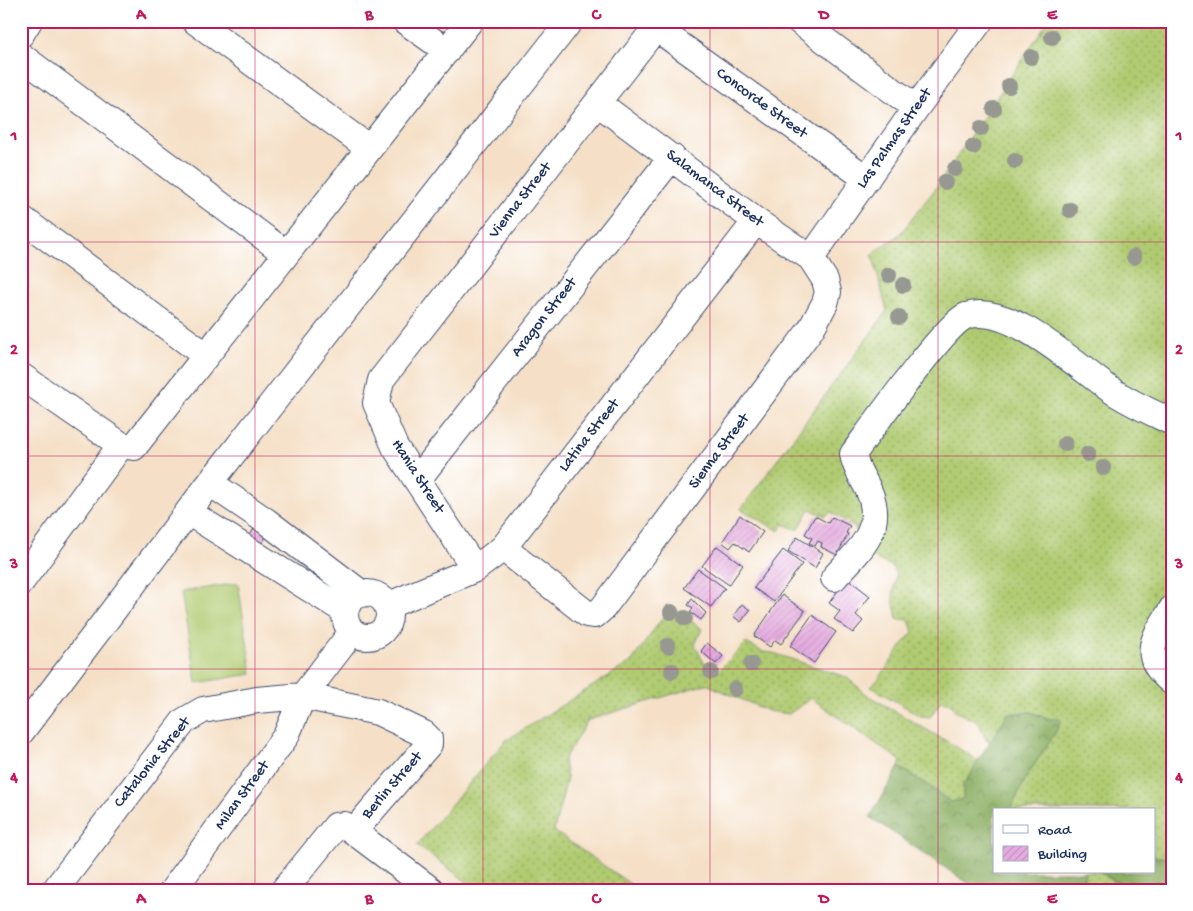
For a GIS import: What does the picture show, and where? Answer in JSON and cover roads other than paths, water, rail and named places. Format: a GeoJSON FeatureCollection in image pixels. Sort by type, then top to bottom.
{"type":"FeatureCollection","features":[{"type":"Feature","properties":{"kind":"street"},"geometry":{"type":"LineString","coordinates":[[21,34],[29,21]]}},
{"type":"Feature","properties":{"kind":"street"},"geometry":{"type":"LineString","coordinates":[[195,21],[369,148]]}},
{"type":"Feature","properties":{"kind":"street"},"geometry":{"type":"LineString","coordinates":[[406,21],[447,51]]}},
{"type":"Feature","properties":{"kind":"street"},"geometry":{"type":"LineString","coordinates":[[21,376],[122,445],[130,447],[138,444],[285,253],[470,21]]}},
{"type":"Feature","properties":{"kind":"street"},"geometry":{"type":"LineString","coordinates":[[21,732],[188,512],[570,21]]}},
{"type":"Feature","properties":{"kind":"street"},"geometry":{"type":"LineString","coordinates":[[799,21],[916,108]]}},
{"type":"Feature","properties":{"kind":"street","name":"Vienna Street"},"geometry":{"type":"LineString","coordinates":[[381,380],[658,25]]}},
{"type":"Feature","properties":{"kind":"street","name":"Concorde Street"},"geometry":{"type":"LineString","coordinates":[[658,25],[866,180]]}},
{"type":"Feature","properties":{"kind":"street","name":"Las Palmas Street"},"geometry":{"type":"LineString","coordinates":[[811,258],[916,108],[969,25]]}},
{"type":"Feature","properties":{"kind":"street"},"geometry":{"type":"LineString","coordinates":[[21,56],[285,253]]}},
{"type":"Feature","properties":{"kind":"street","name":"Salamanca Street"},"geometry":{"type":"LineString","coordinates":[[598,103],[756,221],[811,258],[825,280]]}},
{"type":"Feature","properties":{"kind":"street","name":"Aragon Street"},"geometry":{"type":"LineString","coordinates":[[418,479],[672,157]]}},
{"type":"Feature","properties":{"kind":"street"},"geometry":{"type":"LineString","coordinates":[[21,218],[205,355]]}},
{"type":"Feature","properties":{"kind":"street","name":"Latina Street"},"geometry":{"type":"LineString","coordinates":[[387,606],[475,569],[503,548],[756,221]]}},
{"type":"Feature","properties":{"kind":"street","name":"Sienna Street"},"geometry":{"type":"LineString","coordinates":[[503,548],[587,614],[595,615],[604,608],[811,329],[825,304],[828,292],[825,280]]}},
{"type":"Feature","properties":{"kind":"street"},"geometry":{"type":"LineString","coordinates":[[834,578],[868,538],[874,528],[874,513],[869,490],[854,465],[853,454],[935,347],[965,316],[982,314],[1003,319],[1035,334],[1112,390],[1172,422]]}},
{"type":"Feature","properties":{"kind":"street","name":"Hania Street"},"geometry":{"type":"LineString","coordinates":[[381,380],[376,403],[395,447],[418,479],[475,569]]}},
{"type":"Feature","properties":{"kind":"street"},"geometry":{"type":"LineString","coordinates":[[21,582],[122,445]]}},
{"type":"Feature","properties":{"kind":"street"},"geometry":{"type":"LineString","coordinates":[[210,484],[285,537],[353,612],[366,638],[380,633],[388,621],[387,606],[377,596],[353,612]]}},
{"type":"Feature","properties":{"kind":"street"},"geometry":{"type":"LineString","coordinates":[[224,534],[243,506]]}},
{"type":"Feature","properties":{"kind":"street"},"geometry":{"type":"LineString","coordinates":[[188,512],[353,612]]}},
{"type":"Feature","properties":{"kind":"street"},"geometry":{"type":"LineString","coordinates":[[269,562],[285,537]]}},
{"type":"Feature","properties":{"kind":"street"},"geometry":{"type":"LineString","coordinates":[[1172,609],[1155,637],[1151,654],[1154,664],[1172,682]]}},
{"type":"Feature","properties":{"kind":"street","name":"Milan Street"},"geometry":{"type":"LineString","coordinates":[[173,890],[286,736],[303,696],[353,612]]}},
{"type":"Feature","properties":{"kind":"street","name":"Catalonia Street"},"geometry":{"type":"LineString","coordinates":[[55,890],[188,717],[203,710],[257,700],[303,696],[378,712],[424,734],[429,739]]}},
{"type":"Feature","properties":{"kind":"street","name":"Berlin Street"},"geometry":{"type":"LineString","coordinates":[[284,890],[336,826],[349,828],[429,744],[429,739]]}},
{"type":"Feature","properties":{"kind":"street"},"geometry":{"type":"LineString","coordinates":[[349,828],[431,890]]}}]}
